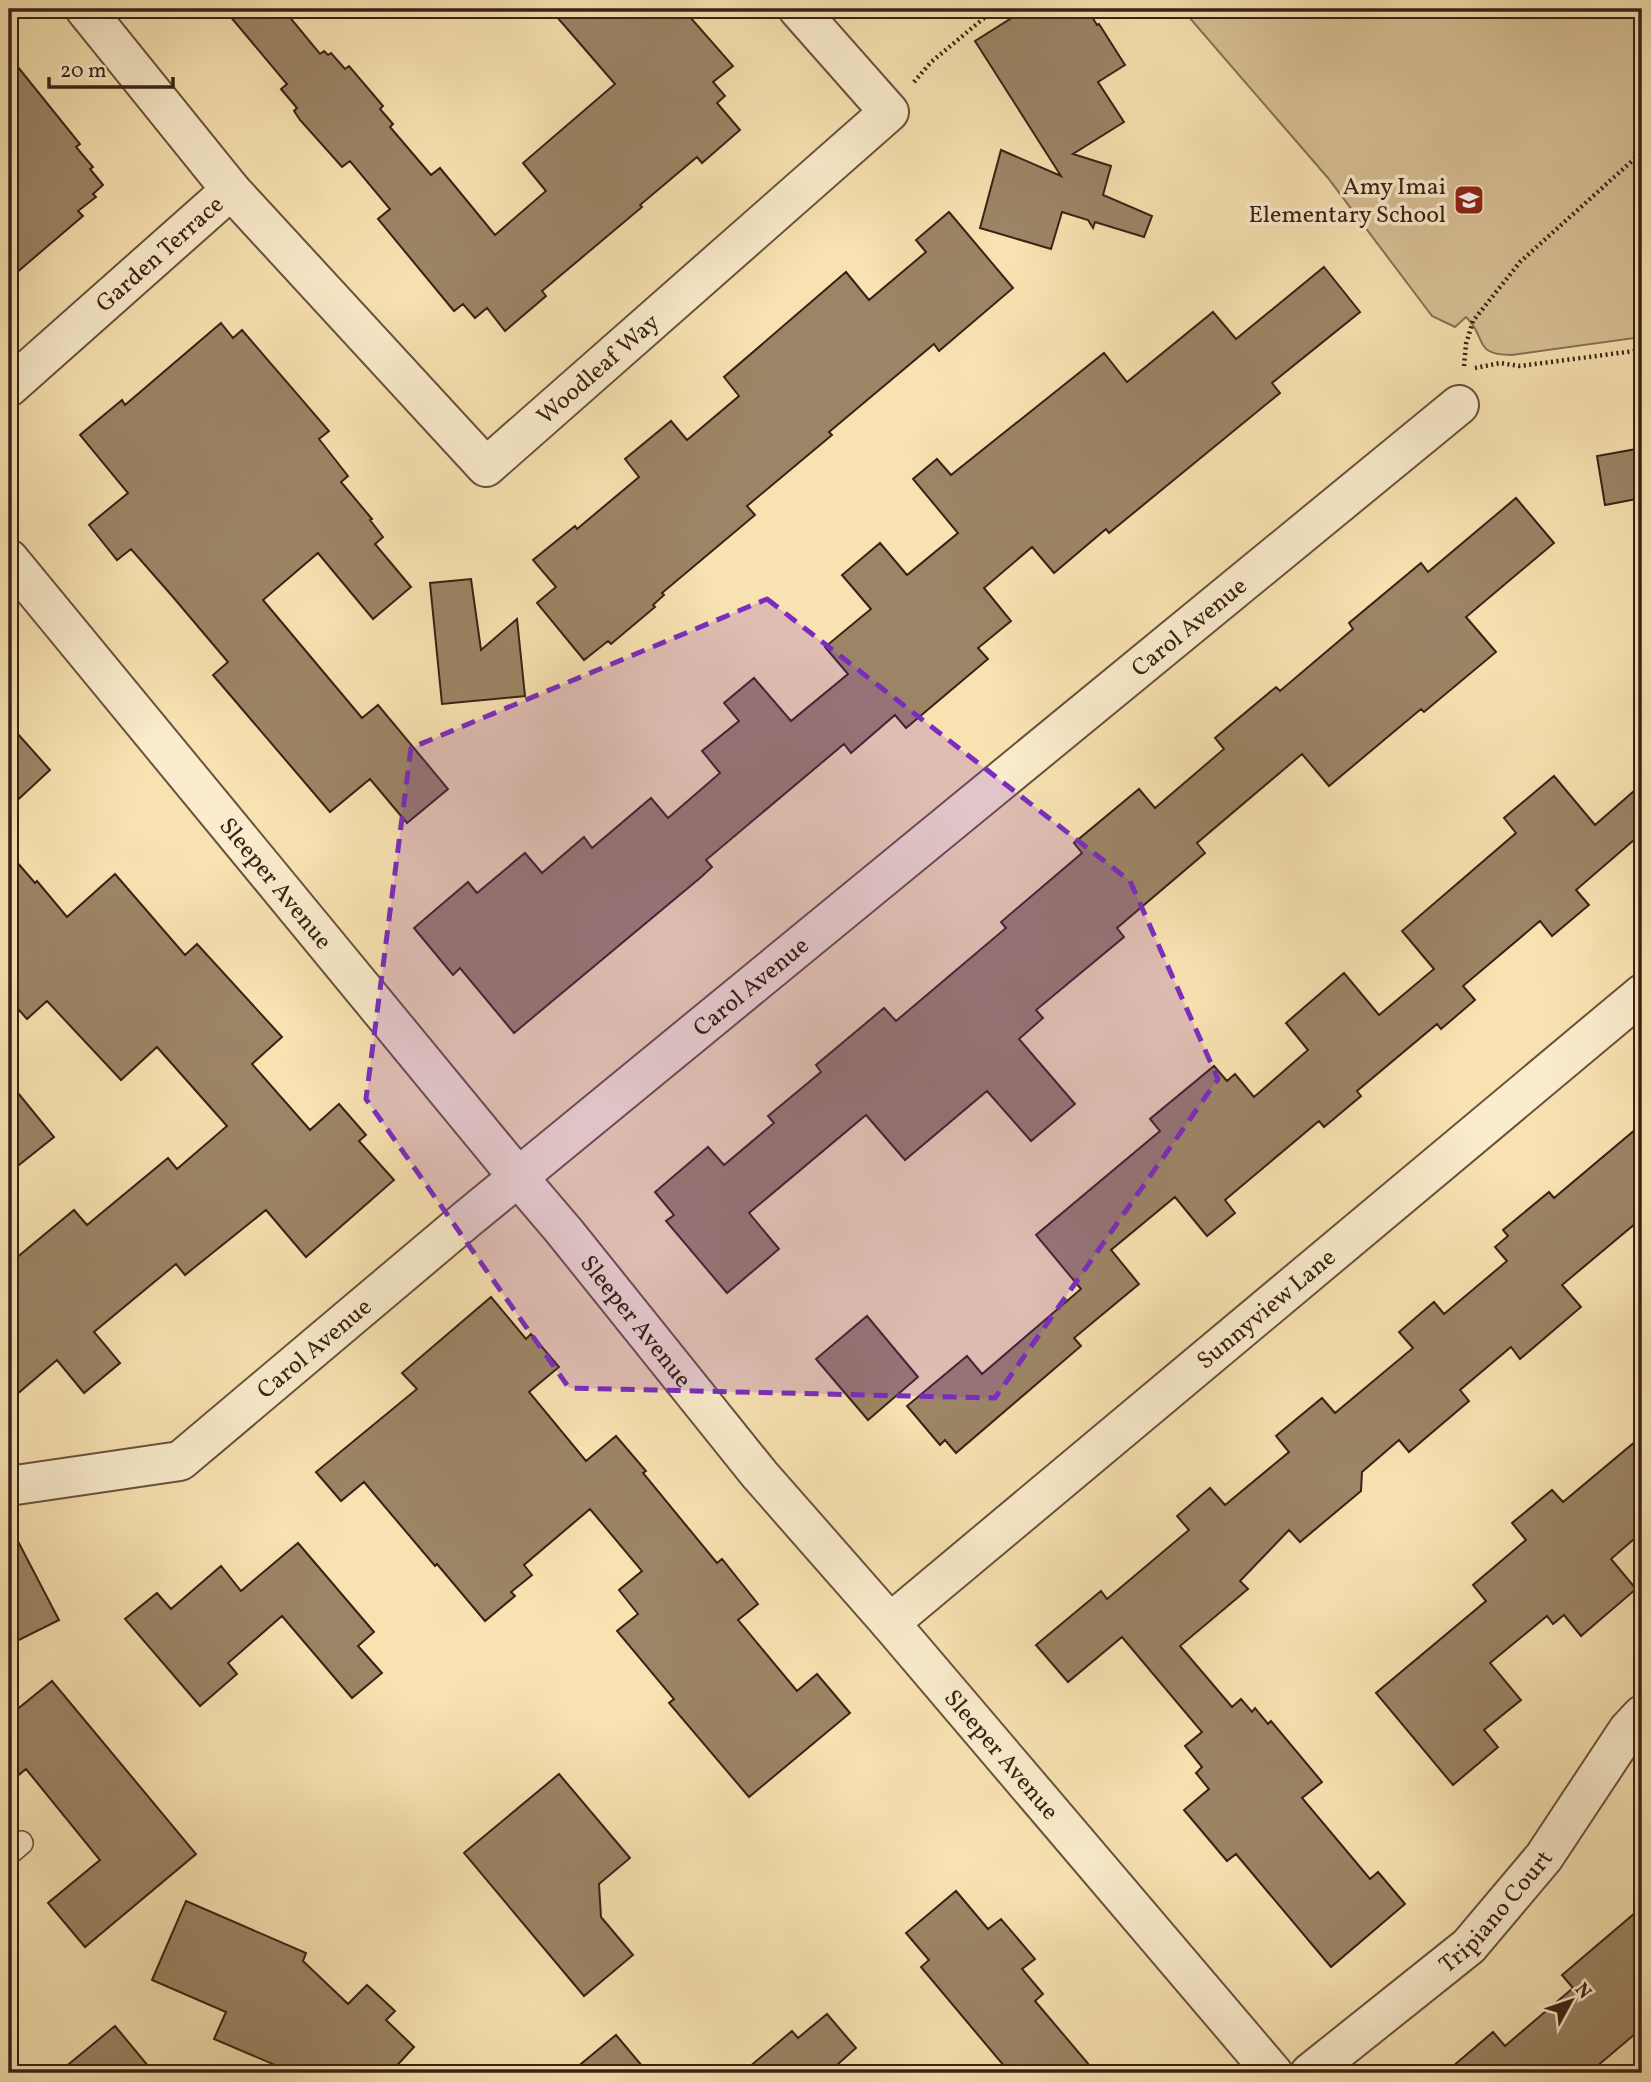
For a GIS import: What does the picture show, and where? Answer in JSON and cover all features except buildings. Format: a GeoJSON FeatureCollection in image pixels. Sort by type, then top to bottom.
{"type":"FeatureCollection","features":[{"type":"Feature","properties":{"kind":"street","name":"Garden Terrace"},"geometry":{"type":"LineString","coordinates":[[9,387],[231,190],[85,9]]}},
{"type":"Feature","properties":{"kind":"street"},"geometry":{"type":"LineString","coordinates":[[798,9],[889,112]]}},
{"type":"Feature","properties":{"kind":"street","name":"Woodleaf Way"},"geometry":{"type":"LineString","coordinates":[[231,190],[486,467],[889,112]]}},
{"type":"Feature","properties":{"kind":"street","name":"Carol Avenue"},"geometry":{"type":"LineString","coordinates":[[9,1486],[180,1461],[518,1177],[1459,405]]}},
{"type":"Feature","properties":{"kind":"street","name":"Sleeper Avenue"},"geometry":{"type":"LineString","coordinates":[[9,559],[565,1231],[760,1475],[890,1623],[1273,2073]]}},
{"type":"Feature","properties":{"kind":"street","name":"Sunnyview Lane"},"geometry":{"type":"LineString","coordinates":[[890,1623],[1642,994]]}},
{"type":"Feature","properties":{"kind":"street","name":"Tripiano Court"},"geometry":{"type":"LineString","coordinates":[[1310,2073],[1469,1946],[1544,1857],[1628,1730],[1642,1715]]}},
{"type":"Feature","properties":{"kind":"path"},"geometry":{"type":"LineString","coordinates":[[889,112],[931,62],[995,9]]}},
{"type":"Feature","properties":{"kind":"path"},"geometry":{"type":"LineString","coordinates":[[1642,152],[1520,262],[1473,321],[1466,344],[1464,370],[1500,363],[1520,366],[1642,350]]}},
{"type":"Feature","properties":{"kind":"highlighted area"},"geometry":{"type":"Polygon","coordinates":[[[767,599],[1130,881],[1218,1079],[995,1398],[569,1388],[366,1099],[411,748],[767,599]]]}},
{"type":"Feature","properties":{"kind":"shaded area","name":"Amy Imai Elementary School"},"geometry":{"type":"Polygon","coordinates":[[[1182,9],[1642,9],[1642,337],[1512,355],[1499,354],[1486,349],[1466,317],[1455,327],[1432,316],[1328,178],[1182,9]]]}},
{"type":"Feature","properties":{"kind":"place","name":"Amy Imai Elementary School"},"geometry":{"type":"Point","coordinates":[1469,200]}}]}
